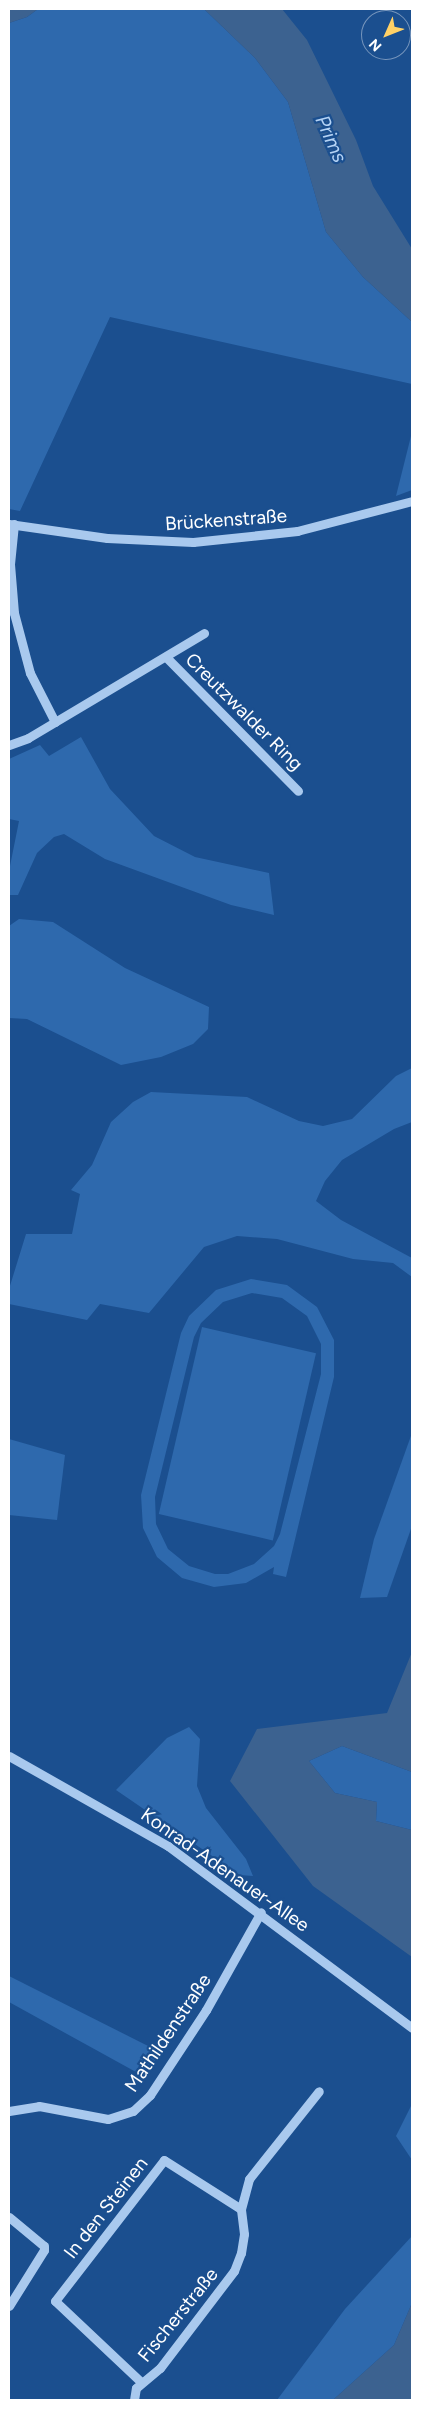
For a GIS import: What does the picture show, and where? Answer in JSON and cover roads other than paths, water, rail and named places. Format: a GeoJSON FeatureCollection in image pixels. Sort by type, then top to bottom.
{"type":"FeatureCollection","features":[{"type":"Feature","properties":{"kind":"street","name":"Brückenstraße"},"geometry":{"type":"LineString","coordinates":[[11,524],[107,538],[202,541],[297,531],[412,501]]}},
{"type":"Feature","properties":{"kind":"street"},"geometry":{"type":"LineString","coordinates":[[11,524],[10,564],[14,613],[30,673],[55,722]]}},
{"type":"Feature","properties":{"kind":"street","name":"Creutzwalder Ring"},"geometry":{"type":"LineString","coordinates":[[9,745],[55,722],[204,633]]}},
{"type":"Feature","properties":{"kind":"street","name":"Creutzwalder Ring"},"geometry":{"type":"LineString","coordinates":[[166,657],[298,791]]}},
{"type":"Feature","properties":{"kind":"street","name":"Konrad-Adenauer-Allee"},"geometry":{"type":"LineString","coordinates":[[9,1756],[168,1846],[261,1912],[412,2028]]}},
{"type":"Feature","properties":{"kind":"street","name":"Mathildenstraße"},"geometry":{"type":"LineString","coordinates":[[9,2111],[39,2106],[108,2120],[133,2112],[161,2078],[223,1982],[261,1912]]}},
{"type":"Feature","properties":{"kind":"street","name":"Fischerstraße"},"geometry":{"type":"LineString","coordinates":[[134,2400],[141,2382],[160,2368],[234,2271],[244,2234],[241,2209],[249,2179],[319,2091]]}},
{"type":"Feature","properties":{"kind":"street","name":"In den Steinen"},"geometry":{"type":"LineString","coordinates":[[141,2382],[55,2301],[164,2160],[241,2209]]}},
{"type":"Feature","properties":{"kind":"street"},"geometry":{"type":"LineString","coordinates":[[9,2216],[44,2246],[42,2255],[9,2306]]}},
{"type":"Feature","properties":{"kind":"water"},"geometry":{"type":"Polygon","coordinates":[[[9,9],[38,9],[27,17],[9,23],[9,9]]]}},
{"type":"Feature","properties":{"kind":"water","name":"Prims"},"geometry":{"type":"Polygon","coordinates":[[[204,9],[282,9],[307,40],[356,140],[373,186],[412,249],[412,322],[363,277],[326,232],[288,102],[255,58],[204,9]]]}},
{"type":"Feature","properties":{"kind":"water"},"geometry":{"type":"Polygon","coordinates":[[[412,1652],[412,1772],[342,1746],[309,1761],[335,1793],[377,1802],[376,1821],[412,1830],[412,1957],[313,1886],[230,1781],[257,1729],[387,1713],[412,1652]]]}},
{"type":"Feature","properties":{"kind":"water"},"geometry":{"type":"Polygon","coordinates":[[[412,2303],[412,2400],[333,2400],[394,2345],[412,2303]]]}}]}
